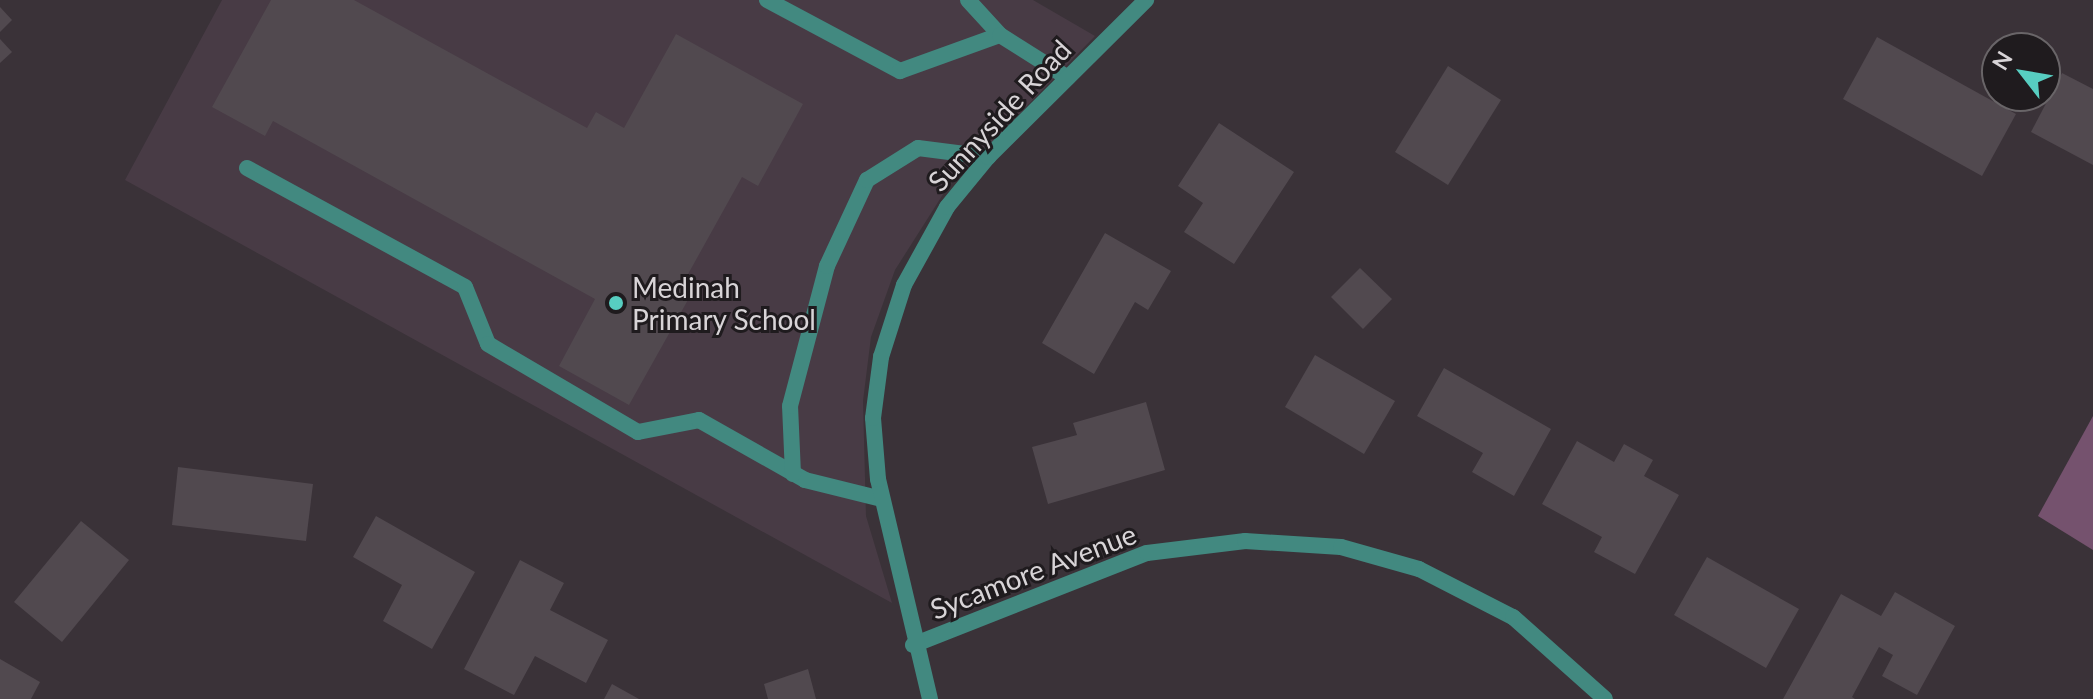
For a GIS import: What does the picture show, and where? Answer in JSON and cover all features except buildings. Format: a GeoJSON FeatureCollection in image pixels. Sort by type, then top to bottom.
{"type":"FeatureCollection","features":[{"type":"Feature","properties":{"kind":"street"},"geometry":{"type":"LineString","coordinates":[[767,0],[900,71],[1000,35]]}},
{"type":"Feature","properties":{"kind":"street"},"geometry":{"type":"LineString","coordinates":[[968,0],[1000,35],[1068,78]]}},
{"type":"Feature","properties":{"kind":"street","name":"Sunnyside Road"},"geometry":{"type":"LineString","coordinates":[[930,699],[913,645],[882,499],[873,418],[881,357],[904,285],[947,207],[988,157],[1146,0]]}},
{"type":"Feature","properties":{"kind":"street"},"geometry":{"type":"LineString","coordinates":[[793,474],[790,406],[827,266],[867,180],[918,148],[988,157]]}},
{"type":"Feature","properties":{"kind":"street"},"geometry":{"type":"LineString","coordinates":[[247,168],[465,287],[488,344],[638,432],[699,420],[793,474],[882,499]]}},
{"type":"Feature","properties":{"kind":"street","name":"Sycamore Avenue"},"geometry":{"type":"LineString","coordinates":[[913,645],[1147,553],[1245,541],[1341,547],[1419,569],[1513,617],[1605,699]]}},
{"type":"Feature","properties":{"kind":"shaded area","name":"Medinah Primary School"},"geometry":{"type":"Polygon","coordinates":[[[222,0],[1033,0],[1095,36],[947,188],[895,270],[871,337],[863,401],[866,516],[892,603],[125,180],[222,0]]]}},
{"type":"Feature","properties":{"kind":"shaded area"},"geometry":{"type":"Polygon","coordinates":[[[2093,416],[2093,550],[2038,516],[2093,416]]]}},
{"type":"Feature","properties":{"kind":"place","name":"Medinah Primary School"},"geometry":{"type":"Point","coordinates":[616,303]}}]}
